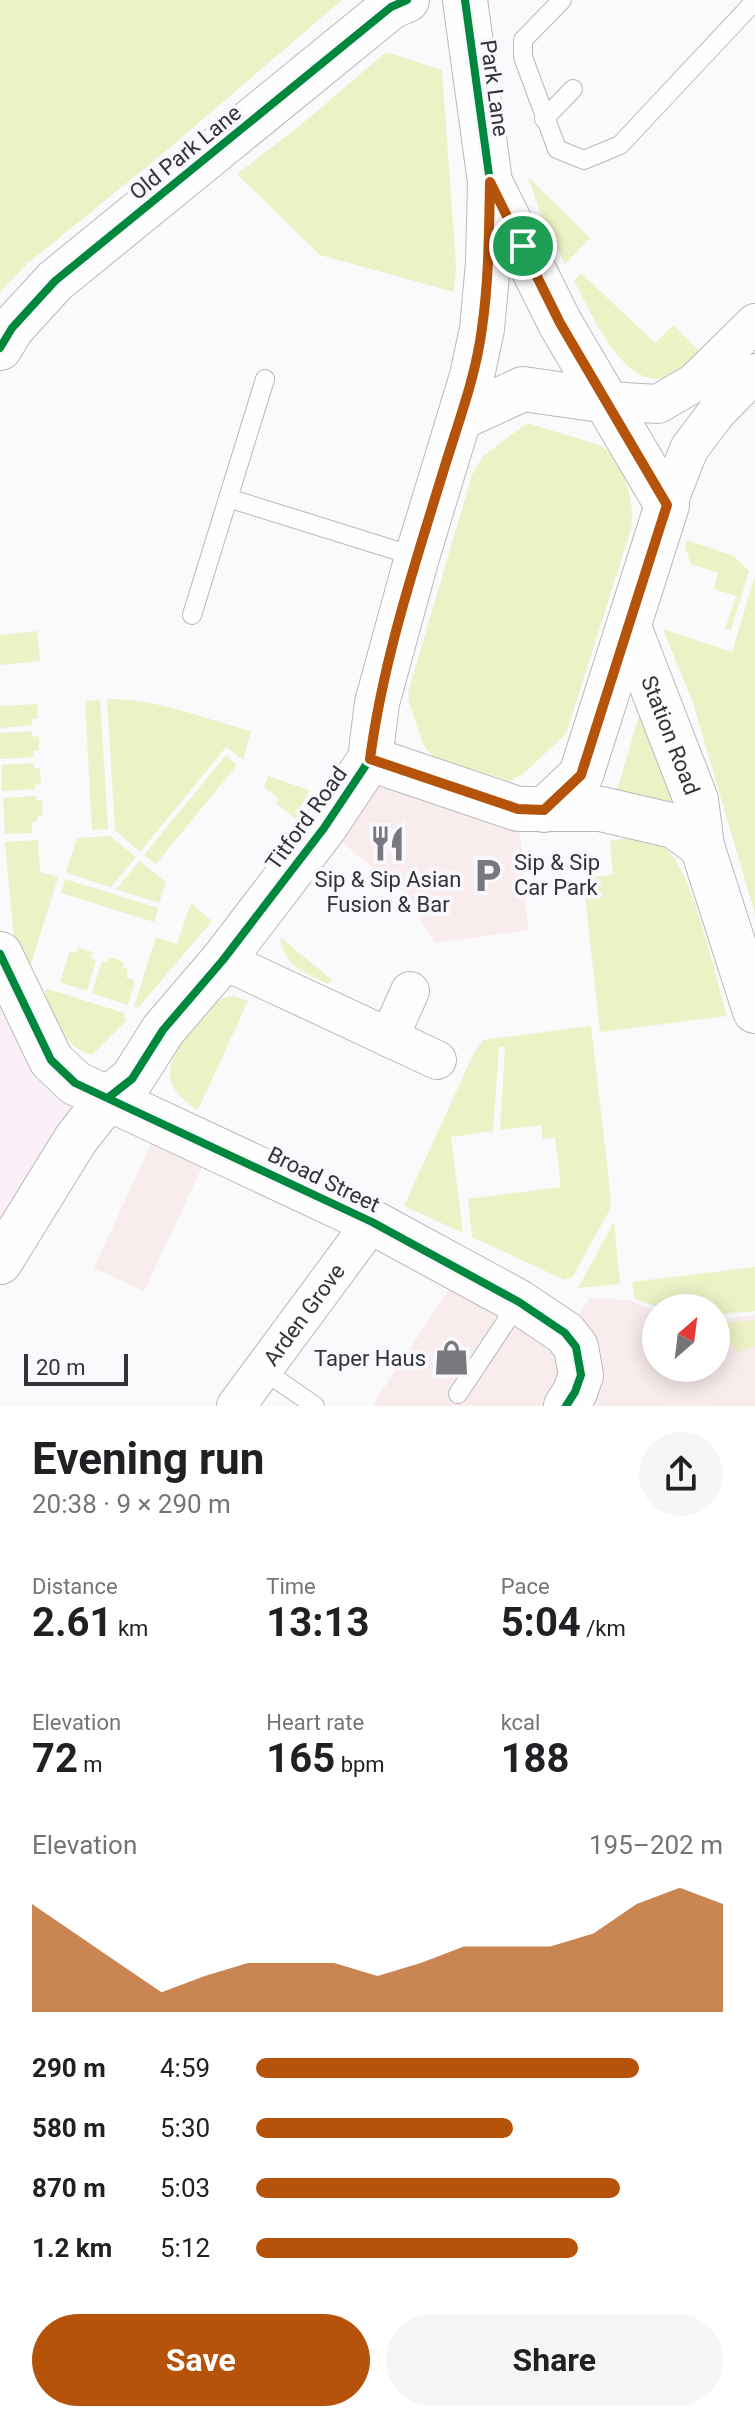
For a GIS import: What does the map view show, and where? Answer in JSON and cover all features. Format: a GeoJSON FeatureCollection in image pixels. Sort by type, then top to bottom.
{"type":"FeatureCollection","features":[{"type":"Feature","properties":{"kind":"main road","name":"Old Park Lane"},"geometry":{"type":"LineString","coordinates":[[0,348],[12,328],[55,281],[391,7],[407,0]]}},
{"type":"Feature","properties":{"kind":"main road","name":"Park Lane"},"geometry":{"type":"LineString","coordinates":[[465,0],[490,182],[560,323],[667,505]]}},
{"type":"Feature","properties":{"kind":"main road","name":"Titford Road"},"geometry":{"type":"LineString","coordinates":[[0,1262],[76,1139],[109,1097],[132,1079],[163,1030],[223,960],[324,828],[370,759],[377,703],[417,557],[460,418],[482,329],[488,263],[490,182]]}},
{"type":"Feature","properties":{"kind":"main road"},"geometry":{"type":"LineString","coordinates":[[460,418],[523,389],[608,401]]}},
{"type":"Feature","properties":{"kind":"main road"},"geometry":{"type":"LineString","coordinates":[[544,810],[581,775],[667,505]]}},
{"type":"Feature","properties":{"kind":"main road","name":"Station Road"},"geometry":{"type":"LineString","coordinates":[[629,627],[696,800],[702,846],[755,1011]]}},
{"type":"Feature","properties":{"kind":"main road","name":"Station Road"},"geometry":{"type":"LineString","coordinates":[[370,759],[518,809],[601,809],[674,826],[702,846]]}},
{"type":"Feature","properties":{"kind":"main road"},"geometry":{"type":"LineString","coordinates":[[0,954],[51,1060],[75,1083],[109,1097]]}},
{"type":"Feature","properties":{"kind":"main road","name":"Broad Street"},"geometry":{"type":"LineString","coordinates":[[109,1097],[372,1222],[519,1302],[565,1333],[576,1347],[581,1375],[578,1401]]}},
{"type":"Feature","properties":{"kind":"street"},"geometry":{"type":"LineString","coordinates":[[608,401],[658,404],[694,383],[755,323]]}},
{"type":"Feature","properties":{"kind":"street"},"geometry":{"type":"LineString","coordinates":[[667,505],[689,449],[716,413],[755,373]]}},
{"type":"Feature","properties":{"kind":"street"},"geometry":{"type":"LineString","coordinates":[[223,960],[437,1060]]}},
{"type":"Feature","properties":{"kind":"street"},"geometry":{"type":"LineString","coordinates":[[389,1038],[410,991]]}},
{"type":"Feature","properties":{"kind":"street","name":"Arden Grove"},"geometry":{"type":"LineString","coordinates":[[236,1406],[372,1222]]}},
{"type":"Feature","properties":{"kind":"lane"},"geometry":{"type":"LineString","coordinates":[[559,1],[523,40],[523,57],[557,149],[584,160],[620,145],[755,1]]}},
{"type":"Feature","properties":{"kind":"lane"},"geometry":{"type":"LineString","coordinates":[[544,119],[573,89]]}},
{"type":"Feature","properties":{"kind":"lane"},"geometry":{"type":"LineString","coordinates":[[192,615],[265,379]]}},
{"type":"Feature","properties":{"kind":"lane"},"geometry":{"type":"LineString","coordinates":[[228,498],[417,557]]}},
{"type":"Feature","properties":{"kind":"lane"},"geometry":{"type":"LineString","coordinates":[[458,1394],[519,1302]]}},
{"type":"Feature","properties":{"kind":"lane"},"geometry":{"type":"LineString","coordinates":[[263,1370],[315,1406]]}},
{"type":"Feature","properties":{"kind":"shaded area"},"geometry":{"type":"Polygon","coordinates":[[[370,759],[518,809],[528,930],[435,943],[406,894],[324,828],[370,759]]]}},
{"type":"Feature","properties":{"kind":"shaded area"},"geometry":{"type":"Polygon","coordinates":[[[0,954],[51,1060],[109,1097],[0,1249],[0,954]]]}},
{"type":"Feature","properties":{"kind":"shaded area"},"geometry":{"type":"Polygon","coordinates":[[[161,1122],[212,1146],[144,1291],[94,1268],[161,1122]]]}},
{"type":"Feature","properties":{"kind":"shaded area"},"geometry":{"type":"Polygon","coordinates":[[[462,1270],[564,1333],[590,1298],[629,1300],[642,1306],[642,1382],[730,1382],[730,1318],[755,1315],[755,1406],[372,1406],[462,1270]]]}},
{"type":"Feature","properties":{"kind":"green space"},"geometry":{"type":"Polygon","coordinates":[[[0,0],[342,0],[154,161],[28,263],[0,292],[0,0]]]}},
{"type":"Feature","properties":{"kind":"green space"},"geometry":{"type":"Polygon","coordinates":[[[386,52],[442,70],[456,265],[454,292],[320,255],[237,174],[302,124],[386,52]]]}},
{"type":"Feature","properties":{"kind":"green space"},"geometry":{"type":"Polygon","coordinates":[[[528,177],[590,238],[565,264],[540,212],[528,177]]]}},
{"type":"Feature","properties":{"kind":"green space"},"geometry":{"type":"Polygon","coordinates":[[[581,273],[655,343],[673,325],[700,352],[679,371],[664,378],[648,378],[634,371],[609,344],[589,310],[574,281],[581,273]]]}},
{"type":"Feature","properties":{"kind":"green space"},"geometry":{"type":"Polygon","coordinates":[[[527,423],[600,445],[608,452],[626,482],[632,518],[566,734],[523,774],[509,781],[432,756],[423,744],[408,693],[472,475],[483,456],[527,423]]]}},
{"type":"Feature","properties":{"kind":"green space"},"geometry":{"type":"Polygon","coordinates":[[[686,540],[734,556],[749,571],[731,630],[725,629],[736,596],[714,589],[718,573],[691,564],[685,547],[686,540]]]}},
{"type":"Feature","properties":{"kind":"green space"},"geometry":{"type":"Polygon","coordinates":[[[755,576],[755,914],[693,703],[663,629],[732,652],[755,576]]]}},
{"type":"Feature","properties":{"kind":"green space"},"geometry":{"type":"Polygon","coordinates":[[[37,631],[40,661],[0,665],[0,635],[37,631]]]}},
{"type":"Feature","properties":{"kind":"green space"},"geometry":{"type":"Polygon","coordinates":[[[107,699],[162,706],[251,731],[243,760],[226,747],[140,852],[115,830],[107,699]]]}},
{"type":"Feature","properties":{"kind":"green space"},"geometry":{"type":"Polygon","coordinates":[[[100,700],[108,829],[92,830],[85,701],[100,700]]]}},
{"type":"Feature","properties":{"kind":"green space"},"geometry":{"type":"Polygon","coordinates":[[[37,704],[38,718],[32,719],[32,725],[0,728],[0,706],[37,704]]]}},
{"type":"Feature","properties":{"kind":"green space"},"geometry":{"type":"Polygon","coordinates":[[[642,706],[685,814],[616,793],[642,706]]]}},
{"type":"Feature","properties":{"kind":"green space"},"geometry":{"type":"Polygon","coordinates":[[[32,731],[33,737],[39,736],[39,750],[33,751],[34,757],[0,759],[0,733],[32,731]]]}},
{"type":"Feature","properties":{"kind":"green space"},"geometry":{"type":"Polygon","coordinates":[[[226,755],[237,765],[156,864],[144,855],[226,755]]]}},
{"type":"Feature","properties":{"kind":"green space"},"geometry":{"type":"Polygon","coordinates":[[[34,763],[34,768],[40,768],[41,783],[35,784],[35,789],[2,791],[1,765],[34,763]]]}},
{"type":"Feature","properties":{"kind":"green space"},"geometry":{"type":"Polygon","coordinates":[[[268,776],[309,790],[296,819],[276,803],[279,799],[264,787],[268,776]]]}},
{"type":"Feature","properties":{"kind":"green space"},"geometry":{"type":"Polygon","coordinates":[[[36,796],[36,801],[42,800],[43,815],[32,822],[32,833],[5,834],[3,798],[36,796]]]}},
{"type":"Feature","properties":{"kind":"green space"},"geometry":{"type":"Polygon","coordinates":[[[110,836],[136,857],[111,887],[66,873],[77,838],[110,836]]]}},
{"type":"Feature","properties":{"kind":"green space"},"geometry":{"type":"Polygon","coordinates":[[[627,838],[655,843],[674,858],[693,899],[727,1016],[600,1032],[583,877],[613,875],[610,841],[627,838]]]}},
{"type":"Feature","properties":{"kind":"green space"},"geometry":{"type":"Polygon","coordinates":[[[38,840],[40,872],[58,877],[30,967],[14,940],[5,842],[38,840]]]}},
{"type":"Feature","properties":{"kind":"green space"},"geometry":{"type":"Polygon","coordinates":[[[140,861],[166,882],[159,903],[116,889],[140,861]]]}},
{"type":"Feature","properties":{"kind":"green space"},"geometry":{"type":"Polygon","coordinates":[[[65,879],[158,908],[154,922],[61,893],[65,879]]]}},
{"type":"Feature","properties":{"kind":"green space"},"geometry":{"type":"Polygon","coordinates":[[[191,903],[212,921],[138,1008],[134,1006],[156,937],[177,944],[191,903]]]}},
{"type":"Feature","properties":{"kind":"green space"},"geometry":{"type":"Polygon","coordinates":[[[280,937],[332,980],[328,984],[296,967],[286,956],[280,937]]]}},
{"type":"Feature","properties":{"kind":"green space"},"geometry":{"type":"Polygon","coordinates":[[[78,948],[93,952],[91,958],[96,960],[87,991],[60,982],[70,951],[76,953],[78,948]]]}},
{"type":"Feature","properties":{"kind":"green space"},"geometry":{"type":"Polygon","coordinates":[[[109,957],[124,962],[123,968],[128,969],[126,977],[135,981],[128,1005],[92,993],[102,961],[107,963],[109,957]]]}},
{"type":"Feature","properties":{"kind":"green space"},"geometry":{"type":"Polygon","coordinates":[[[45,990],[124,1013],[126,1021],[93,1054],[85,1053],[68,1040],[54,1020],[46,999],[45,990]]]}},
{"type":"Feature","properties":{"kind":"green space"},"geometry":{"type":"Polygon","coordinates":[[[234,996],[248,1001],[198,1110],[175,1090],[170,1070],[173,1059],[185,1037],[207,1010],[221,999],[234,996]]]}},
{"type":"Feature","properties":{"kind":"green space"},"geometry":{"type":"Polygon","coordinates":[[[591,1026],[611,1199],[609,1211],[573,1276],[565,1280],[472,1237],[468,1199],[561,1187],[555,1137],[543,1139],[541,1125],[500,1130],[505,1047],[499,1047],[493,1131],[451,1137],[463,1233],[404,1206],[472,1057],[483,1040],[591,1026]]]}},
{"type":"Feature","properties":{"kind":"green space"},"geometry":{"type":"Polygon","coordinates":[[[614,1222],[620,1284],[578,1288],[614,1222]]]}},
{"type":"Feature","properties":{"kind":"green space"},"geometry":{"type":"Polygon","coordinates":[[[755,1267],[755,1311],[730,1314],[730,1294],[642,1294],[642,1301],[635,1299],[632,1282],[755,1267]]]}},
{"type":"Feature","properties":{"kind":"green space"},"geometry":{"type":"Polygon","coordinates":[[[755,1320],[755,1346],[737,1353],[730,1341],[730,1323],[755,1320]]]}},
{"type":"Feature","properties":{"kind":"cycle path"},"geometry":{"type":"LineString","coordinates":[[0,348],[12,328],[55,281],[391,7],[407,0]]}},
{"type":"Feature","properties":{"kind":"cycle path"},"geometry":{"type":"LineString","coordinates":[[109,1097],[132,1079],[163,1030],[223,960],[324,828],[370,759],[377,703],[472,376],[482,329],[488,263],[490,182],[465,0]]}},
{"type":"Feature","properties":{"kind":"cycle path"},"geometry":{"type":"LineString","coordinates":[[0,954],[51,1060],[75,1083],[372,1222],[519,1302],[565,1333],[576,1347],[581,1375],[566,1406]]}},
{"type":"Feature","properties":{"kind":"place","name":"Sip & Sip Asian Fusion & Bar"},"geometry":{"type":"Point","coordinates":[388,843]}},
{"type":"Feature","properties":{"kind":"place","name":"Sip & Sip Car Park"},"geometry":{"type":"Point","coordinates":[488,875]}},
{"type":"Feature","properties":{"kind":"place","name":"Taper Haus"},"geometry":{"type":"Point","coordinates":[452,1358]}},
{"type":"Feature","properties":{"kind":"route"},"geometry":{"type":"LineString","coordinates":[[490,182],[523,246],[560,323],[667,505],[581,775],[544,810],[518,809],[370,759],[377,703],[472,376],[482,329],[488,263],[490,182]]}}]}
